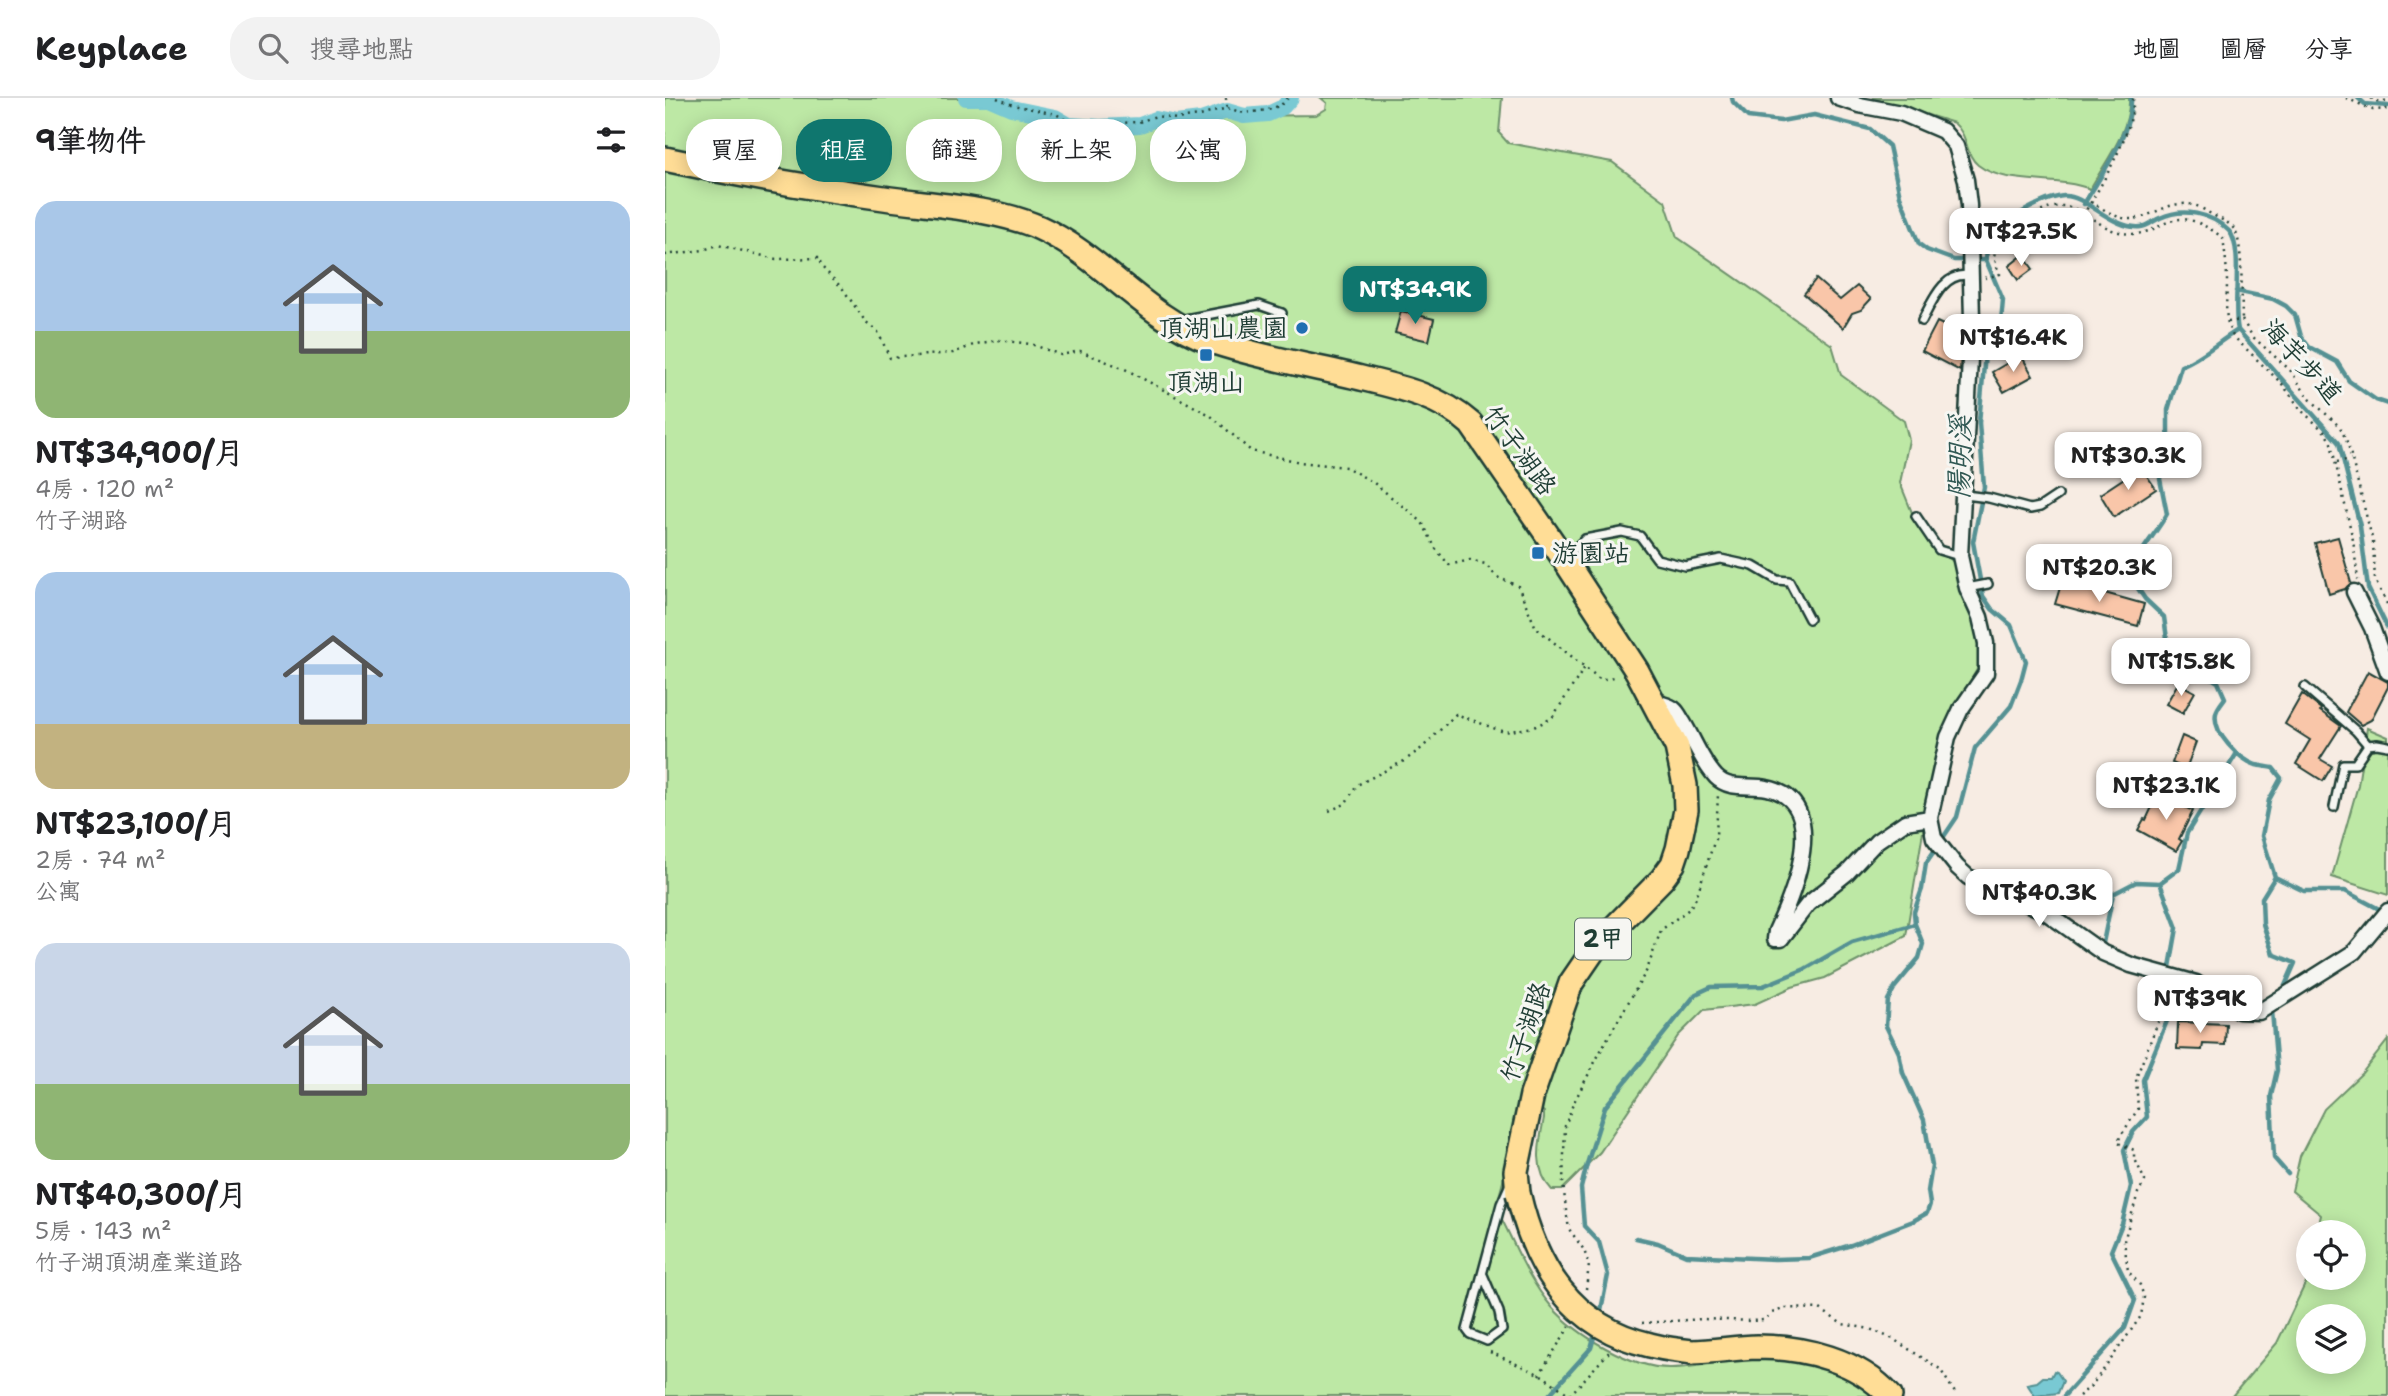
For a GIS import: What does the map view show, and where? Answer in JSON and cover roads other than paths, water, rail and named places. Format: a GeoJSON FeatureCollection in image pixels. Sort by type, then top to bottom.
{"type":"FeatureCollection","features":[{"type":"Feature","properties":{"kind":"main road","name":"竹子湖路"},"geometry":{"type":"LineString","coordinates":[[665,159],[755,179],[989,214],[1038,227],[1064,240],[1172,322],[1212,341],[1398,387],[1440,402],[1471,424],[1637,671],[1677,747],[1685,785],[1686,810],[1672,864],[1662,879],[1597,945],[1571,983],[1532,1095],[1517,1182]]}},
{"type":"Feature","properties":{"kind":"main road","name":"2甲"},"geometry":{"type":"LineString","coordinates":[[1517,1182],[1524,1222],[1550,1279],[1578,1310],[1622,1336],[1649,1345],[1692,1352],[1754,1347],[1828,1357],[1856,1369],[1879,1384],[1890,1396]]}},
{"type":"Feature","properties":{"kind":"street"},"geometry":{"type":"LineString","coordinates":[[1838,98],[1901,113],[1943,131],[1955,146],[1966,180],[1972,320],[1969,496],[1960,556],[1967,588],[1980,617],[1986,643],[1986,673],[1961,709],[1948,737],[1930,818],[1934,838],[1968,877],[2044,911],[2103,953],[2131,965],[2196,983],[2239,1012],[2259,1013],[2354,952],[2388,911]]}},
{"type":"Feature","properties":{"kind":"street"},"geometry":{"type":"LineString","coordinates":[[2357,589],[2388,672]]}},
{"type":"Feature","properties":{"kind":"street"},"geometry":{"type":"LineString","coordinates":[[1654,701],[1675,709],[1717,779],[1730,786],[1766,788],[1782,793],[1793,804],[1801,821],[1804,851],[1797,881],[1775,939],[1781,939],[1808,904],[1847,873],[1877,841],[1905,822],[1930,818]]}},
{"type":"Feature","properties":{"kind":"lane"},"geometry":{"type":"LineString","coordinates":[[1922,321],[1943,284],[1964,275],[1971,265]]}},
{"type":"Feature","properties":{"kind":"lane"},"geometry":{"type":"LineString","coordinates":[[1172,322],[1259,305],[1282,313]]}},
{"type":"Feature","properties":{"kind":"lane"},"geometry":{"type":"LineString","coordinates":[[1969,496],[1989,498],[2030,509],[2040,507],[2058,495]]}},
{"type":"Feature","properties":{"kind":"lane"},"geometry":{"type":"LineString","coordinates":[[1916,516],[1939,550],[1960,556]]}},
{"type":"Feature","properties":{"kind":"lane"},"geometry":{"type":"LineString","coordinates":[[1564,559],[1585,539],[1622,532],[1640,536],[1657,558],[1685,566],[1721,559],[1753,566],[1777,580],[1789,581],[1809,620]]}},
{"type":"Feature","properties":{"kind":"lane"},"geometry":{"type":"LineString","coordinates":[[1967,588],[1988,584]]}},
{"type":"Feature","properties":{"kind":"lane"},"geometry":{"type":"LineString","coordinates":[[2305,687],[2356,731],[2368,745]]}},
{"type":"Feature","properties":{"kind":"lane"},"geometry":{"type":"LineString","coordinates":[[2335,807],[2343,764],[2355,764],[2368,745],[2388,746]]}},
{"type":"Feature","properties":{"kind":"lane"},"geometry":{"type":"LineString","coordinates":[[1483,1275],[1499,1312],[1501,1330],[1487,1341],[1467,1330],[1501,1205],[1517,1182]]}},
{"type":"Feature","properties":{"kind":"water"},"geometry":{"type":"Polygon","coordinates":[[[2054,1371],[2063,1381],[2058,1393],[2035,1396],[2027,1384],[2037,1382],[2043,1377],[2051,1377],[2054,1371]]]}},
{"type":"Feature","properties":{"kind":"waterway"},"geometry":{"type":"LineString","coordinates":[[966,98],[983,98]]}},
{"type":"Feature","properties":{"kind":"waterway"},"geometry":{"type":"LineString","coordinates":[[988,98],[1011,108],[1055,117],[1069,125],[1100,127],[1140,125],[1156,119],[1176,123],[1201,120],[1227,111],[1244,116],[1268,114],[1283,107],[1291,98]]}},
{"type":"Feature","properties":{"kind":"waterway","name":"陽明溪"},"geometry":{"type":"LineString","coordinates":[[1636,1238],[1658,1243],[1686,1255],[1809,1258],[1851,1245],[1927,1213],[1932,1166],[1924,1120],[1886,1026],[1888,1000],[1919,958],[1923,944],[1915,924],[1914,912],[1922,889],[1926,863],[1957,817],[1975,748],[2011,706],[2026,661],[2011,625],[1992,609],[1983,596],[1973,542],[1984,487],[1979,423],[1985,353],[2001,322],[2003,300],[1986,260],[1954,260],[1927,250],[1919,244],[1900,196],[1889,146],[1870,129],[1814,115],[1781,121],[1748,117],[1732,98]]}},
{"type":"Feature","properties":{"kind":"waterway"},"geometry":{"type":"LineString","coordinates":[[2084,204],[2121,138],[2127,124],[2131,98]]}},
{"type":"Feature","properties":{"kind":"waterway"},"geometry":{"type":"LineString","coordinates":[[2358,98],[2365,104],[2388,106]]}},
{"type":"Feature","properties":{"kind":"waterway"},"geometry":{"type":"LineString","coordinates":[[1986,260],[1988,235],[2034,206],[2064,196],[2081,200],[2109,218],[2130,226],[2144,227],[2169,215],[2187,213],[2205,216],[2229,231],[2236,250],[2238,330],[2339,443],[2360,526],[2368,588],[2388,629]]}},
{"type":"Feature","properties":{"kind":"waterway"},"geometry":{"type":"LineString","coordinates":[[2236,291],[2273,299],[2286,306],[2295,315],[2301,336],[2309,347],[2337,362],[2349,381],[2376,400],[2388,404]]}},
{"type":"Feature","properties":{"kind":"waterway"},"geometry":{"type":"LineString","coordinates":[[2238,330],[2181,366],[2168,410],[2168,439],[2160,479],[2167,514],[2142,552],[2131,578],[2145,599],[2164,617],[2168,646],[2218,682],[2225,698],[2216,713],[2222,737],[2249,762],[2273,768],[2281,778],[2269,800],[2262,836],[2275,877],[2304,891],[2345,891],[2381,910]]}},
{"type":"Feature","properties":{"kind":"waterway"},"geometry":{"type":"LineString","coordinates":[[2103,943],[2113,894],[2136,882],[2160,883],[2179,869],[2187,833],[2237,753]]}},
{"type":"Feature","properties":{"kind":"waterway"},"geometry":{"type":"LineString","coordinates":[[2275,877],[2262,898],[2263,924],[2273,954],[2295,963],[2284,988]]}},
{"type":"Feature","properties":{"kind":"waterway"},"geometry":{"type":"LineString","coordinates":[[2160,883],[2177,928],[2170,967]]}},
{"type":"Feature","properties":{"kind":"waterway"},"geometry":{"type":"LineString","coordinates":[[1600,1315],[1608,1275],[1599,1242],[1584,1226],[1581,1188],[1587,1164],[1605,1107],[1696,994],[1711,987],[1763,986],[1805,969],[1852,942],[1915,924]]}},
{"type":"Feature","properties":{"kind":"waterway"},"geometry":{"type":"LineString","coordinates":[[2064,1396],[2125,1328],[2135,1300],[2111,1251],[2122,1224],[2131,1186],[2124,1150],[2133,1132],[2147,1117],[2143,1080],[2167,1021],[2169,1008],[2166,979]]}},
{"type":"Feature","properties":{"kind":"waterway"},"geometry":{"type":"LineString","coordinates":[[2272,1011],[2277,1070],[2271,1096],[2274,1158],[2288,1174]]}},
{"type":"Feature","properties":{"kind":"waterway"},"geometry":{"type":"LineString","coordinates":[[1548,1396],[1591,1348],[1596,1330]]}},
{"type":"Feature","properties":{"kind":"place","name":"頂湖山農園"},"geometry":{"type":"Point","coordinates":[1302,328]}},
{"type":"Feature","properties":{"kind":"place","name":"頂湖山"},"geometry":{"type":"Point","coordinates":[1206,355]}},
{"type":"Feature","properties":{"kind":"place","name":"游園站"},"geometry":{"type":"Point","coordinates":[1538,553]}}]}
